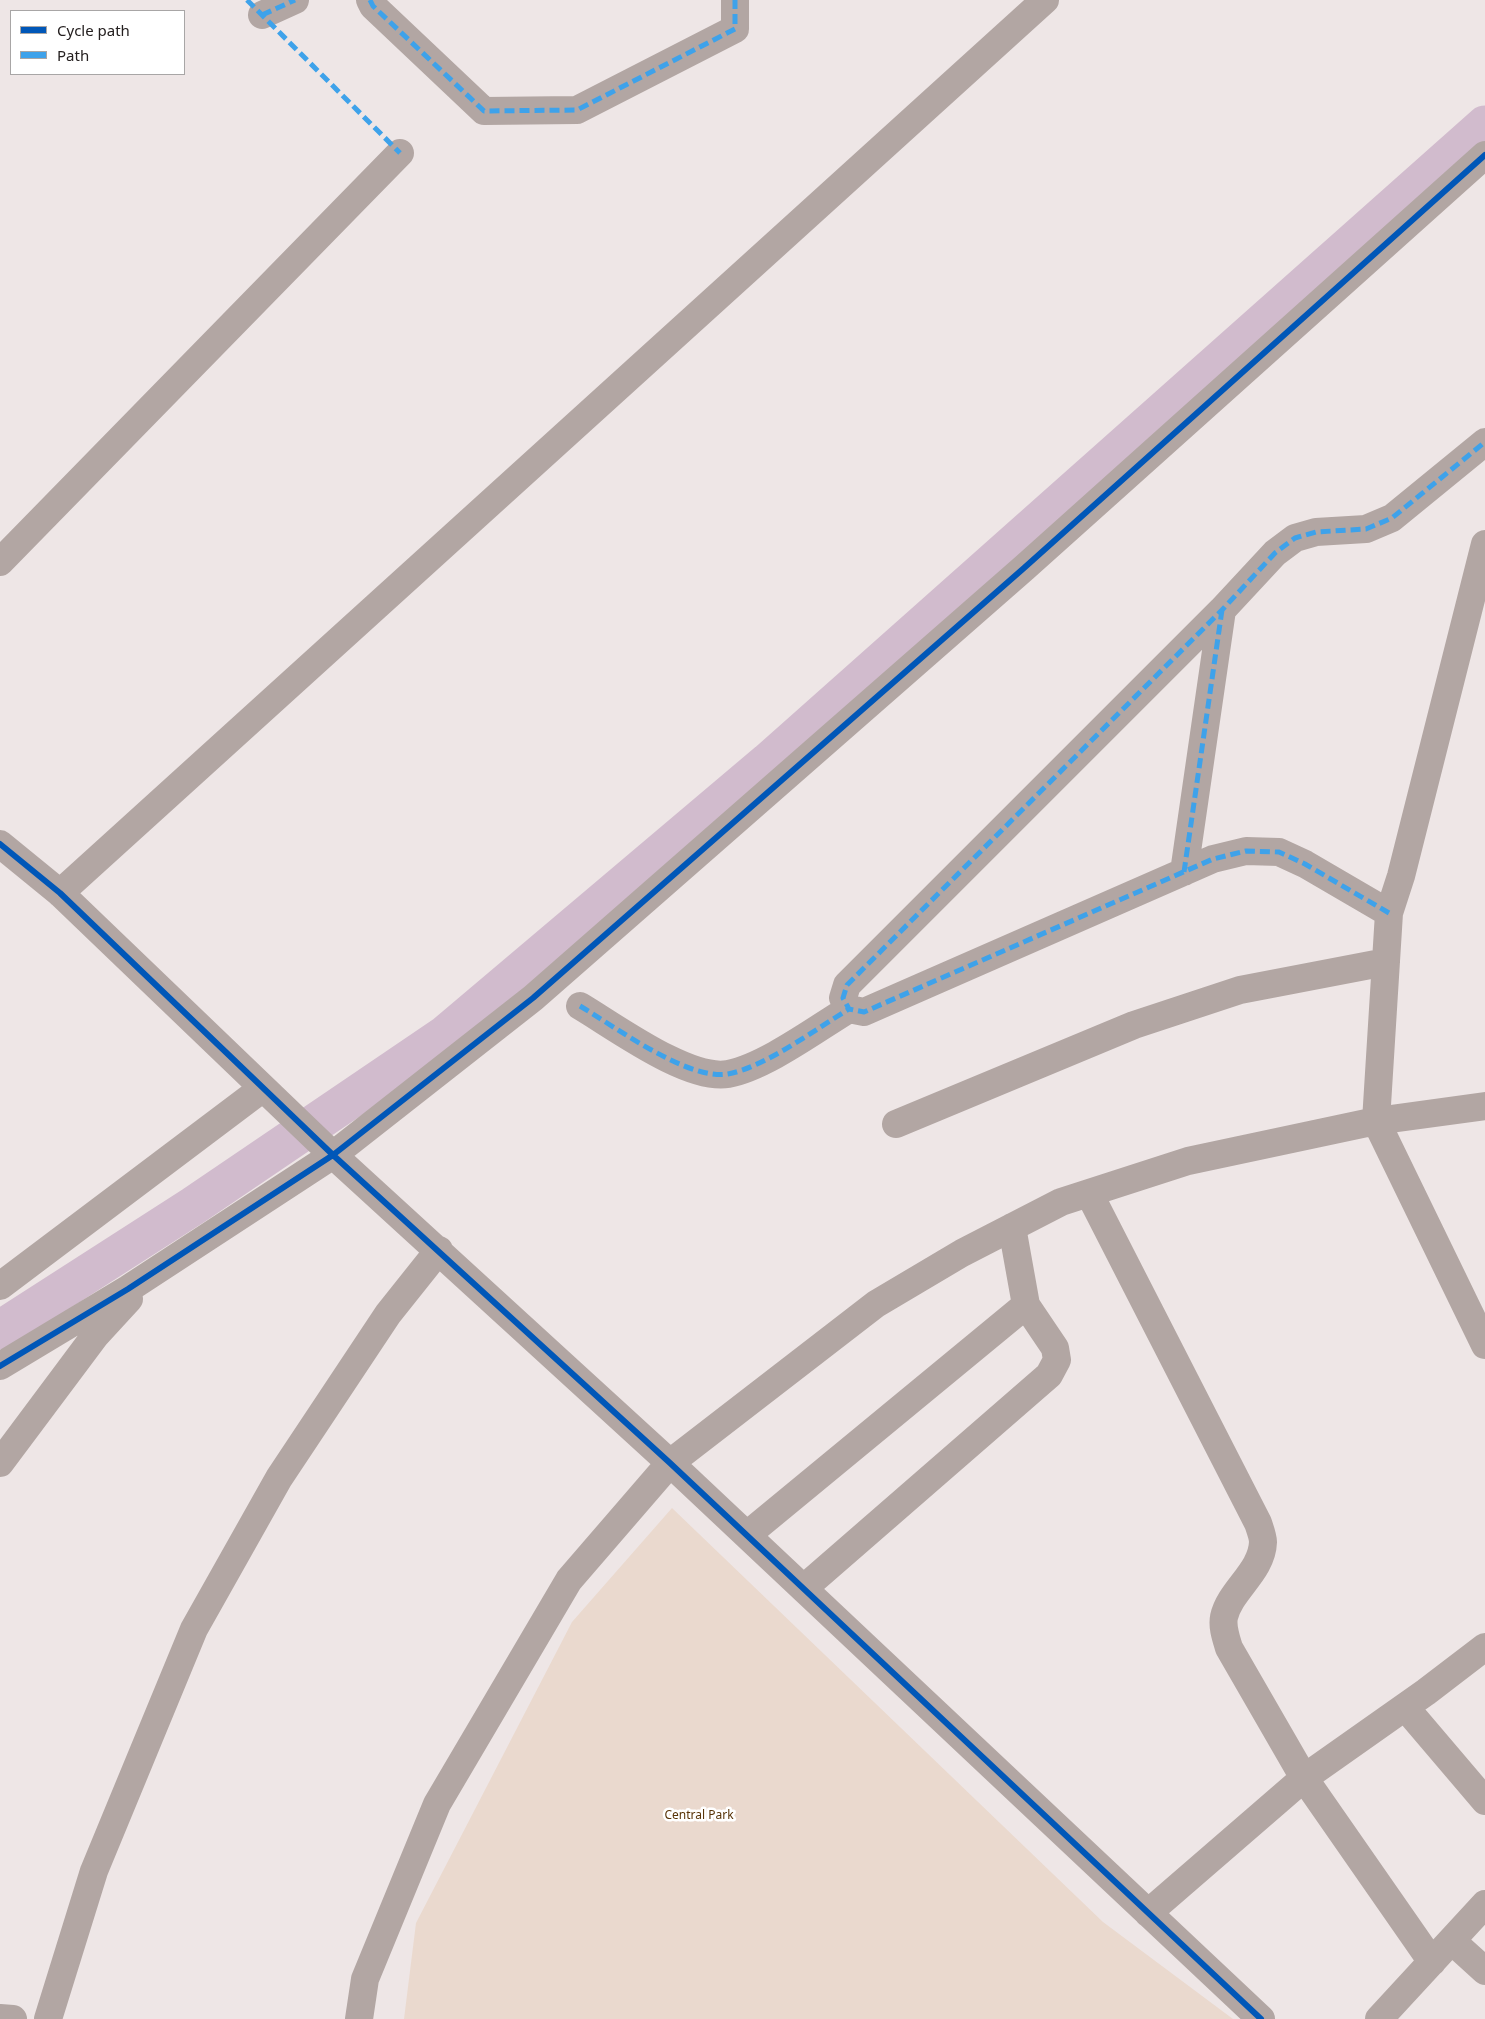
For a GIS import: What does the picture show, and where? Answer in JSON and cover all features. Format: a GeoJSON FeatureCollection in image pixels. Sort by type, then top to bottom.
{"type":"FeatureCollection","features":[{"type":"Feature","properties":{"kind":"street"},"geometry":{"type":"LineString","coordinates":[[262,15],[295,0]]}},
{"type":"Feature","properties":{"kind":"street"},"geometry":{"type":"LineString","coordinates":[[370,0],[373,6],[484,111],[576,110],[735,29],[736,0]]}},
{"type":"Feature","properties":{"kind":"street"},"geometry":{"type":"LineString","coordinates":[[60,893],[1045,0]]}},
{"type":"Feature","properties":{"kind":"street"},"geometry":{"type":"LineString","coordinates":[[0,562],[400,153]]}},
{"type":"Feature","properties":{"kind":"street"},"geometry":{"type":"LineString","coordinates":[[0,1366],[153,1273],[328,1150],[552,983],[1031,561],[1485,155]]}},
{"type":"Feature","properties":{"kind":"street"},"geometry":{"type":"LineString","coordinates":[[849,1009],[843,998],[847,985],[1222,610],[1275,553],[1294,538],[1316,532],[1366,529],[1392,518],[1485,442]]}},
{"type":"Feature","properties":{"kind":"street"},"geometry":{"type":"LineString","coordinates":[[1485,544],[1403,866],[1389,913],[1376,1121],[1485,1345]]}},
{"type":"Feature","properties":{"kind":"street"},"geometry":{"type":"LineString","coordinates":[[1184,872],[1222,610]]}},
{"type":"Feature","properties":{"kind":"street"},"geometry":{"type":"LineString","coordinates":[[0,844],[60,893],[328,1150],[670,1463],[1261,2019]]}},
{"type":"Feature","properties":{"kind":"street"},"geometry":{"type":"LineString","coordinates":[[580,1006],[665,1058],[695,1071],[727,1074],[761,1062],[849,1009],[864,1012],[1213,859],[1246,851],[1279,852],[1305,864],[1389,913]]}},
{"type":"Feature","properties":{"kind":"street"},"geometry":{"type":"LineString","coordinates":[[896,1124],[1134,1025],[1240,990],[1386,962]]}},
{"type":"Feature","properties":{"kind":"street"},"geometry":{"type":"LineString","coordinates":[[1,1284],[263,1088]]}},
{"type":"Feature","properties":{"kind":"street"},"geometry":{"type":"LineString","coordinates":[[358,2019],[365,1979],[436,1804],[569,1580],[670,1463],[876,1304],[962,1252],[1061,1202],[1188,1161],[1376,1121],[1485,1106]]}},
{"type":"Feature","properties":{"kind":"street"},"geometry":{"type":"LineString","coordinates":[[1088,1193],[1258,1524],[1262,1542],[1259,1558],[1231,1601],[1224,1618],[1224,1632],[1229,1648],[1304,1778],[1432,1962]]}},
{"type":"Feature","properties":{"kind":"street"},"geometry":{"type":"LineString","coordinates":[[804,1588],[1049,1375],[1057,1360],[1055,1348],[1026,1305],[1012,1227]]}},
{"type":"Feature","properties":{"kind":"street"},"geometry":{"type":"LineString","coordinates":[[48,2019],[94,1871],[194,1630],[279,1478],[388,1314],[439,1250]]}},
{"type":"Feature","properties":{"kind":"street"},"geometry":{"type":"LineString","coordinates":[[0,1463],[95,1336],[153,1273]]}},
{"type":"Feature","properties":{"kind":"street"},"geometry":{"type":"LineString","coordinates":[[747,1535],[1026,1305]]}},
{"type":"Feature","properties":{"kind":"street"},"geometry":{"type":"LineString","coordinates":[[1148,1913],[1304,1778],[1405,1707],[1485,1647]]}},
{"type":"Feature","properties":{"kind":"street"},"geometry":{"type":"LineString","coordinates":[[1405,1707],[1485,1801]]}},
{"type":"Feature","properties":{"kind":"street"},"geometry":{"type":"LineString","coordinates":[[1379,2019],[1485,1904]]}},
{"type":"Feature","properties":{"kind":"street"},"geometry":{"type":"LineString","coordinates":[[1452,1941],[1485,1971]]}},
{"type":"Feature","properties":{"kind":"street"},"geometry":{"type":"LineString","coordinates":[[0,2018],[13,2019]]}},
{"type":"Feature","properties":{"kind":"green space","name":"Central Park"},"geometry":{"type":"Polygon","coordinates":[[[672,1508],[1103,1922],[1233,2019],[404,2019],[416,1923],[572,1622],[672,1508]]]}},
{"type":"Feature","properties":{"kind":"waterway"},"geometry":{"type":"LineString","coordinates":[[0,1330],[193,1206],[445,1035],[768,762],[1485,125]]}},
{"type":"Feature","properties":{"kind":"marked path"},"geometry":{"type":"LineString","coordinates":[[247,0],[400,153]]}},
{"type":"Feature","properties":{"kind":"marked path"},"geometry":{"type":"LineString","coordinates":[[262,15],[295,0]]}},
{"type":"Feature","properties":{"kind":"marked path"},"geometry":{"type":"LineString","coordinates":[[370,0],[373,6],[484,111],[577,110],[735,29],[735,0]]}},
{"type":"Feature","properties":{"kind":"marked path"},"geometry":{"type":"LineString","coordinates":[[1389,913],[1305,864],[1279,852],[1246,851],[1213,859],[864,1012],[849,1009],[843,998],[847,985],[1222,610],[1275,553],[1295,538],[1316,532],[1366,529],[1392,518],[1485,442]]}},
{"type":"Feature","properties":{"kind":"marked path"},"geometry":{"type":"LineString","coordinates":[[1184,872],[1222,610]]}},
{"type":"Feature","properties":{"kind":"marked path"},"geometry":{"type":"LineString","coordinates":[[580,1006],[631,1038],[673,1061],[712,1074],[728,1074],[758,1064],[849,1009]]}},
{"type":"Feature","properties":{"kind":"cycle path"},"geometry":{"type":"LineString","coordinates":[[0,1366],[128,1289],[333,1155],[533,998],[1024,568],[1485,155]]}},
{"type":"Feature","properties":{"kind":"cycle path"},"geometry":{"type":"LineString","coordinates":[[0,844],[60,893],[333,1155],[670,1463],[1261,2019]]}}]}
